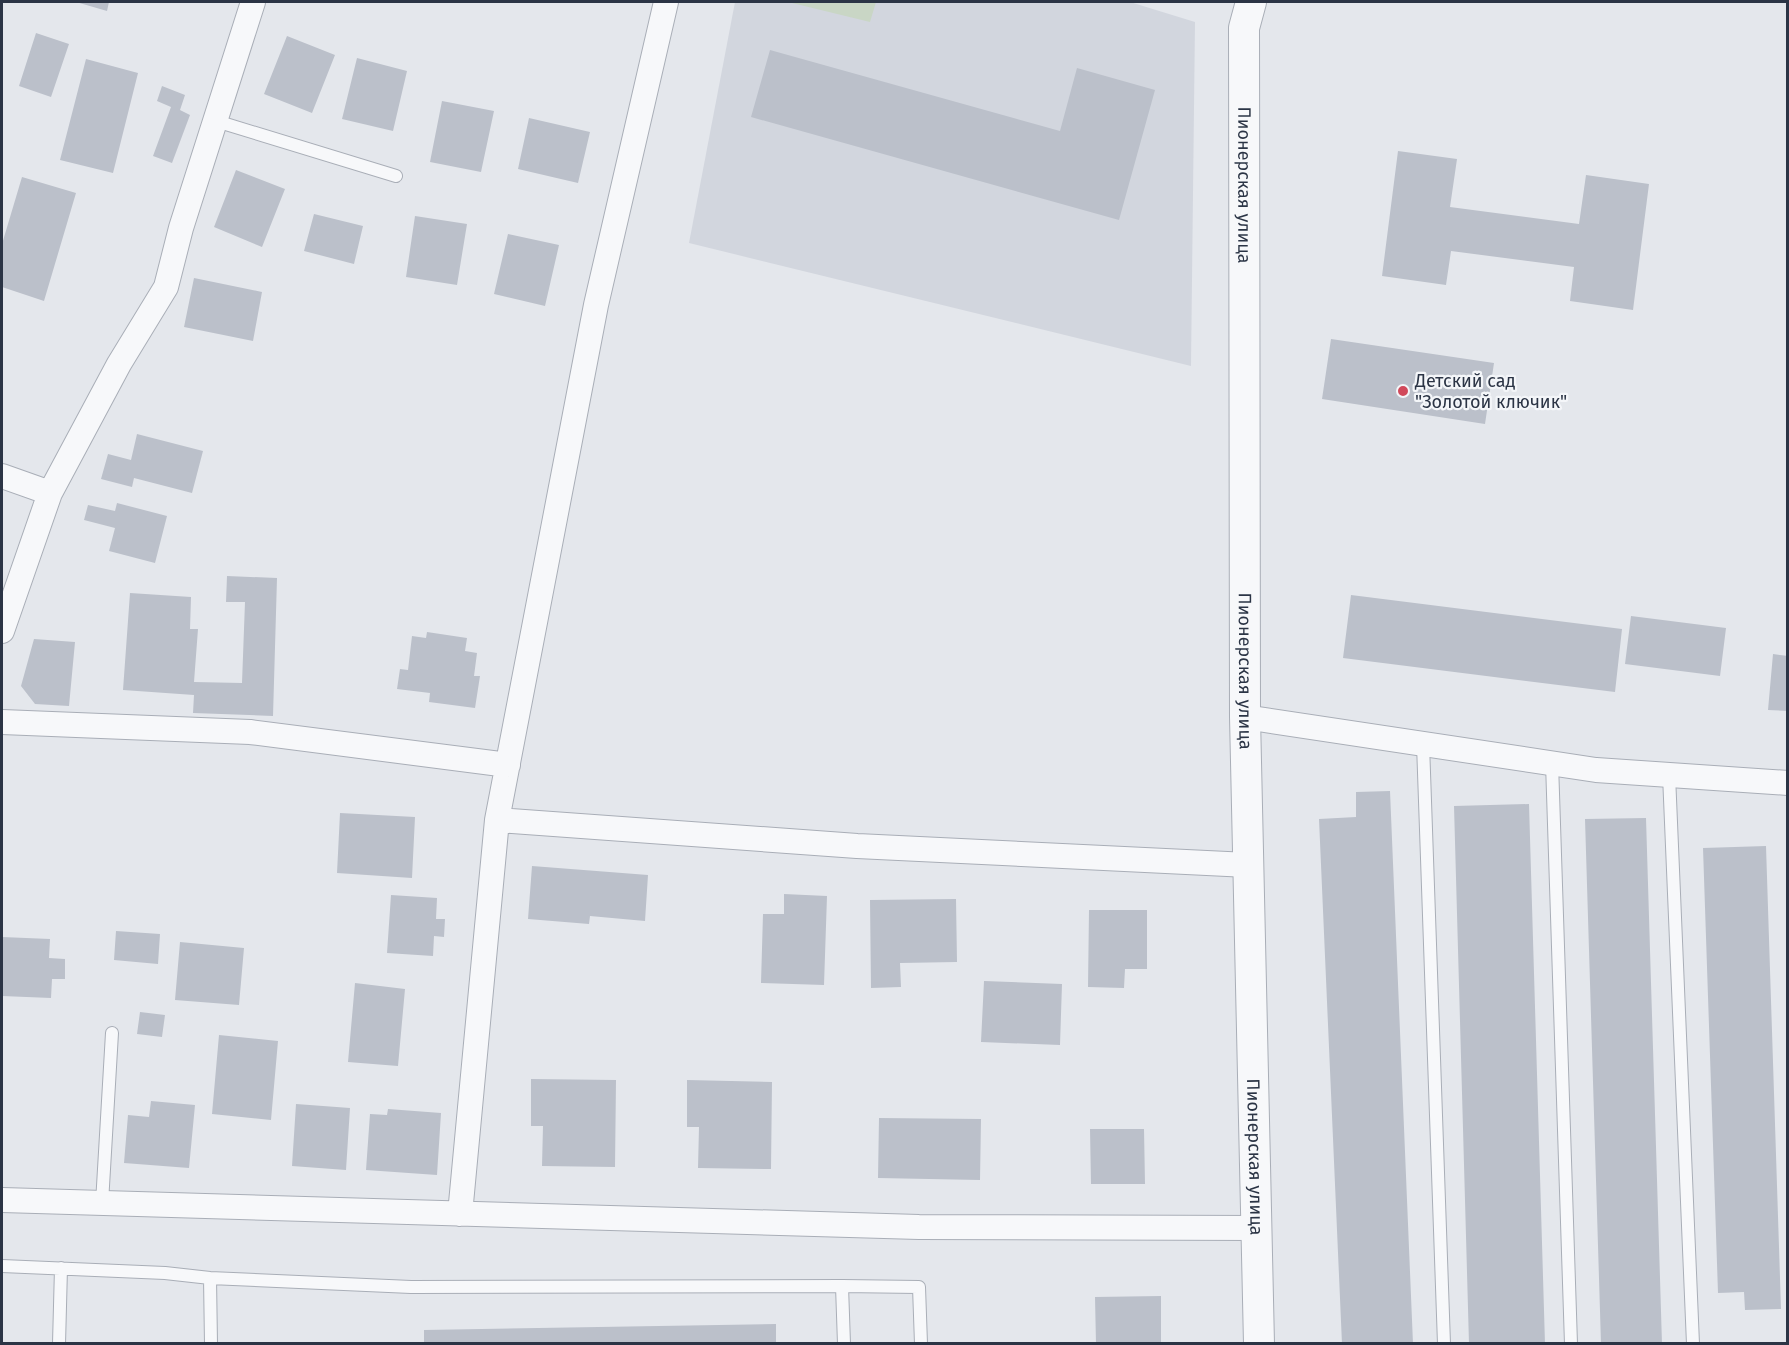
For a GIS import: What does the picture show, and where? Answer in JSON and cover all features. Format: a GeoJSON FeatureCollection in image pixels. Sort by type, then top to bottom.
{"type":"FeatureCollection","features":[{"type":"Feature","properties":{"kind":"street"},"geometry":{"type":"LineString","coordinates":[[2,631],[50,493],[119,363],[166,287],[181,228],[253,2]]}},
{"type":"Feature","properties":{"kind":"street"},"geometry":{"type":"LineString","coordinates":[[460,1214],[497,819],[596,305],[666,2]]}},
{"type":"Feature","properties":{"kind":"street","name":"Пионерская улица"},"geometry":{"type":"LineString","coordinates":[[1251,2],[1244,28],[1245,717],[1259,1344]]}},
{"type":"Feature","properties":{"kind":"street"},"geometry":{"type":"LineString","coordinates":[[2,476],[50,493]]}},
{"type":"Feature","properties":{"kind":"street"},"geometry":{"type":"LineString","coordinates":[[1245,717],[1596,770],[1788,783]]}},
{"type":"Feature","properties":{"kind":"street"},"geometry":{"type":"LineString","coordinates":[[2,722],[250,732],[508,765]]}},
{"type":"Feature","properties":{"kind":"street"},"geometry":{"type":"LineString","coordinates":[[497,819],[857,846],[1248,865]]}},
{"type":"Feature","properties":{"kind":"street"},"geometry":{"type":"LineString","coordinates":[[2,1200],[919,1227],[1257,1228]]}},
{"type":"Feature","properties":{"kind":"lane"},"geometry":{"type":"LineString","coordinates":[[216,121],[396,176]]}},
{"type":"Feature","properties":{"kind":"lane"},"geometry":{"type":"LineString","coordinates":[[1423,744],[1444,1344]]}},
{"type":"Feature","properties":{"kind":"lane"},"geometry":{"type":"LineString","coordinates":[[1552,763],[1571,1344]]}},
{"type":"Feature","properties":{"kind":"lane"},"geometry":{"type":"LineString","coordinates":[[1670,775],[1693,1344]]}},
{"type":"Feature","properties":{"kind":"lane"},"geometry":{"type":"LineString","coordinates":[[102,1203],[112,1033]]}},
{"type":"Feature","properties":{"kind":"lane"},"geometry":{"type":"LineString","coordinates":[[2,1266],[411,1287],[920,1287],[921,1344]]}},
{"type":"Feature","properties":{"kind":"lane"},"geometry":{"type":"LineString","coordinates":[[59,1344],[61,1268]]}},
{"type":"Feature","properties":{"kind":"lane"},"geometry":{"type":"LineString","coordinates":[[210,1278],[211,1344]]}},
{"type":"Feature","properties":{"kind":"lane"},"geometry":{"type":"LineString","coordinates":[[842,1287],[844,1344]]}},
{"type":"Feature","properties":{"kind":"shaded area"},"geometry":{"type":"Polygon","coordinates":[[[735,2],[1130,2],[1195,22],[1191,366],[689,243],[735,2]]]}},
{"type":"Feature","properties":{"kind":"green space"},"geometry":{"type":"Polygon","coordinates":[[[788,2],[876,2],[870,22],[788,2]]]}},
{"type":"Feature","properties":{"kind":"building"},"geometry":{"type":"Polygon","coordinates":[[[76,2],[109,2],[107,11],[76,2]]]}},
{"type":"Feature","properties":{"kind":"building"},"geometry":{"type":"Polygon","coordinates":[[[36,33],[69,44],[51,97],[19,86],[36,33]]]}},
{"type":"Feature","properties":{"kind":"building"},"geometry":{"type":"Polygon","coordinates":[[[287,36],[335,55],[312,113],[264,94],[287,36]]]}},
{"type":"Feature","properties":{"kind":"building"},"geometry":{"type":"Polygon","coordinates":[[[770,50],[1060,131],[1077,68],[1155,90],[1119,220],[751,117],[770,50]]]}},
{"type":"Feature","properties":{"kind":"building"},"geometry":{"type":"Polygon","coordinates":[[[357,58],[407,71],[393,131],[342,119],[357,58]]]}},
{"type":"Feature","properties":{"kind":"building"},"geometry":{"type":"Polygon","coordinates":[[[86,59],[138,73],[113,173],[60,160],[86,59]]]}},
{"type":"Feature","properties":{"kind":"building"},"geometry":{"type":"Polygon","coordinates":[[[162,86],[185,95],[180,110],[190,115],[172,163],[153,156],[171,107],[157,101],[162,86]]]}},
{"type":"Feature","properties":{"kind":"building"},"geometry":{"type":"Polygon","coordinates":[[[442,101],[494,111],[481,172],[430,162],[442,101]]]}},
{"type":"Feature","properties":{"kind":"building"},"geometry":{"type":"Polygon","coordinates":[[[529,118],[590,132],[578,183],[518,169],[529,118]]]}},
{"type":"Feature","properties":{"kind":"building"},"geometry":{"type":"Polygon","coordinates":[[[1398,151],[1457,159],[1450,207],[1579,224],[1586,175],[1649,184],[1633,310],[1570,301],[1574,267],[1451,251],[1446,285],[1382,276],[1398,151]]]}},
{"type":"Feature","properties":{"kind":"building"},"geometry":{"type":"Polygon","coordinates":[[[236,170],[285,189],[262,247],[214,227],[236,170]]]}},
{"type":"Feature","properties":{"kind":"building"},"geometry":{"type":"Polygon","coordinates":[[[22,177],[76,193],[44,301],[2,287],[2,244],[22,177]]]}},
{"type":"Feature","properties":{"kind":"building"},"geometry":{"type":"Polygon","coordinates":[[[314,214],[363,226],[354,264],[304,251],[314,214]]]}},
{"type":"Feature","properties":{"kind":"building"},"geometry":{"type":"Polygon","coordinates":[[[415,216],[467,224],[457,285],[406,277],[415,216]]]}},
{"type":"Feature","properties":{"kind":"building"},"geometry":{"type":"Polygon","coordinates":[[[508,234],[559,245],[545,306],[494,294],[508,234]]]}},
{"type":"Feature","properties":{"kind":"building"},"geometry":{"type":"Polygon","coordinates":[[[194,278],[262,292],[253,341],[184,327],[194,278]]]}},
{"type":"Feature","properties":{"kind":"building"},"geometry":{"type":"Polygon","coordinates":[[[1331,339],[1494,363],[1485,424],[1322,399],[1331,339]]]}},
{"type":"Feature","properties":{"kind":"building"},"geometry":{"type":"Polygon","coordinates":[[[137,434],[203,451],[192,493],[134,478],[132,487],[101,479],[108,454],[131,460],[137,434]]]}},
{"type":"Feature","properties":{"kind":"building"},"geometry":{"type":"Polygon","coordinates":[[[117,503],[167,516],[155,563],[109,551],[115,528],[84,520],[88,505],[115,511],[117,503]]]}},
{"type":"Feature","properties":{"kind":"building"},"geometry":{"type":"Polygon","coordinates":[[[227,576],[277,578],[273,716],[193,713],[194,695],[123,690],[130,593],[191,597],[190,629],[198,629],[194,682],[242,683],[245,602],[226,602],[227,576]]]}},
{"type":"Feature","properties":{"kind":"building"},"geometry":{"type":"Polygon","coordinates":[[[1351,595],[1622,629],[1615,692],[1343,658],[1351,595]]]}},
{"type":"Feature","properties":{"kind":"building"},"geometry":{"type":"Polygon","coordinates":[[[1631,616],[1726,628],[1720,676],[1625,664],[1631,616]]]}},
{"type":"Feature","properties":{"kind":"building"},"geometry":{"type":"Polygon","coordinates":[[[427,632],[467,638],[465,651],[477,653],[474,676],[480,676],[475,708],[429,702],[430,693],[397,689],[400,669],[408,670],[412,636],[426,638],[427,632]]]}},
{"type":"Feature","properties":{"kind":"building"},"geometry":{"type":"Polygon","coordinates":[[[34,639],[75,642],[69,706],[35,704],[21,686],[34,639]]]}},
{"type":"Feature","properties":{"kind":"building"},"geometry":{"type":"Polygon","coordinates":[[[1773,654],[1788,656],[1788,711],[1768,710],[1773,654]]]}},
{"type":"Feature","properties":{"kind":"building"},"geometry":{"type":"Polygon","coordinates":[[[1390,791],[1413,1344],[1342,1344],[1319,819],[1356,817],[1356,792],[1390,791]]]}},
{"type":"Feature","properties":{"kind":"building"},"geometry":{"type":"Polygon","coordinates":[[[1529,804],[1545,1344],[1469,1344],[1454,806],[1529,804]]]}},
{"type":"Feature","properties":{"kind":"building"},"geometry":{"type":"Polygon","coordinates":[[[340,813],[415,817],[412,878],[337,873],[340,813]]]}},
{"type":"Feature","properties":{"kind":"building"},"geometry":{"type":"Polygon","coordinates":[[[1646,818],[1662,1344],[1601,1344],[1585,819],[1646,818]]]}},
{"type":"Feature","properties":{"kind":"building"},"geometry":{"type":"Polygon","coordinates":[[[1766,846],[1781,1309],[1745,1310],[1744,1292],[1718,1293],[1703,848],[1766,846]]]}},
{"type":"Feature","properties":{"kind":"building"},"geometry":{"type":"Polygon","coordinates":[[[532,866],[648,875],[645,921],[590,916],[589,924],[528,919],[532,866]]]}},
{"type":"Feature","properties":{"kind":"building"},"geometry":{"type":"Polygon","coordinates":[[[784,894],[827,896],[824,985],[761,983],[763,914],[784,914],[784,894]]]}},
{"type":"Feature","properties":{"kind":"building"},"geometry":{"type":"Polygon","coordinates":[[[391,895],[437,898],[436,919],[445,919],[444,937],[434,936],[433,956],[387,953],[391,895]]]}},
{"type":"Feature","properties":{"kind":"building"},"geometry":{"type":"Polygon","coordinates":[[[956,899],[957,962],[900,963],[901,987],[871,988],[870,900],[956,899]]]}},
{"type":"Feature","properties":{"kind":"building"},"geometry":{"type":"Polygon","coordinates":[[[1089,910],[1147,910],[1147,969],[1125,969],[1124,988],[1088,987],[1089,910]]]}},
{"type":"Feature","properties":{"kind":"building"},"geometry":{"type":"Polygon","coordinates":[[[116,931],[160,934],[158,964],[114,960],[116,931]]]}},
{"type":"Feature","properties":{"kind":"building"},"geometry":{"type":"Polygon","coordinates":[[[2,937],[50,939],[49,958],[65,959],[65,979],[52,979],[51,998],[2,996],[2,937]]]}},
{"type":"Feature","properties":{"kind":"building"},"geometry":{"type":"Polygon","coordinates":[[[180,942],[244,948],[239,1005],[175,1000],[180,942]]]}},
{"type":"Feature","properties":{"kind":"building"},"geometry":{"type":"Polygon","coordinates":[[[984,981],[1062,984],[1060,1045],[981,1042],[984,981]]]}},
{"type":"Feature","properties":{"kind":"building"},"geometry":{"type":"Polygon","coordinates":[[[355,983],[405,989],[398,1066],[348,1062],[355,983]]]}},
{"type":"Feature","properties":{"kind":"building"},"geometry":{"type":"Polygon","coordinates":[[[140,1012],[165,1015],[162,1037],[137,1034],[140,1012]]]}},
{"type":"Feature","properties":{"kind":"building"},"geometry":{"type":"Polygon","coordinates":[[[219,1035],[278,1041],[271,1120],[212,1114],[219,1035]]]}},
{"type":"Feature","properties":{"kind":"building"},"geometry":{"type":"Polygon","coordinates":[[[531,1079],[616,1080],[615,1167],[542,1166],[543,1126],[531,1126],[531,1079]]]}},
{"type":"Feature","properties":{"kind":"building"},"geometry":{"type":"Polygon","coordinates":[[[687,1080],[772,1082],[771,1169],[698,1168],[699,1127],[687,1127],[687,1080]]]}},
{"type":"Feature","properties":{"kind":"building"},"geometry":{"type":"Polygon","coordinates":[[[151,1101],[195,1105],[189,1168],[124,1163],[128,1115],[149,1117],[151,1101]]]}},
{"type":"Feature","properties":{"kind":"building"},"geometry":{"type":"Polygon","coordinates":[[[296,1104],[350,1108],[346,1170],[292,1166],[296,1104]]]}},
{"type":"Feature","properties":{"kind":"building"},"geometry":{"type":"Polygon","coordinates":[[[388,1109],[441,1113],[437,1175],[366,1170],[370,1114],[387,1115],[388,1109]]]}},
{"type":"Feature","properties":{"kind":"building"},"geometry":{"type":"Polygon","coordinates":[[[879,1118],[981,1119],[980,1180],[878,1178],[879,1118]]]}},
{"type":"Feature","properties":{"kind":"building"},"geometry":{"type":"Polygon","coordinates":[[[1090,1129],[1144,1129],[1145,1184],[1091,1184],[1090,1129]]]}},
{"type":"Feature","properties":{"kind":"building"},"geometry":{"type":"Polygon","coordinates":[[[1161,1296],[1161,1344],[1096,1344],[1095,1297],[1161,1296]]]}},
{"type":"Feature","properties":{"kind":"building"},"geometry":{"type":"Polygon","coordinates":[[[776,1324],[776,1344],[424,1344],[424,1330],[776,1324]]]}},
{"type":"Feature","properties":{"kind":"place","name":"Детский сад \"Золотой ключик\""},"geometry":{"type":"Point","coordinates":[1403,391]}}]}
